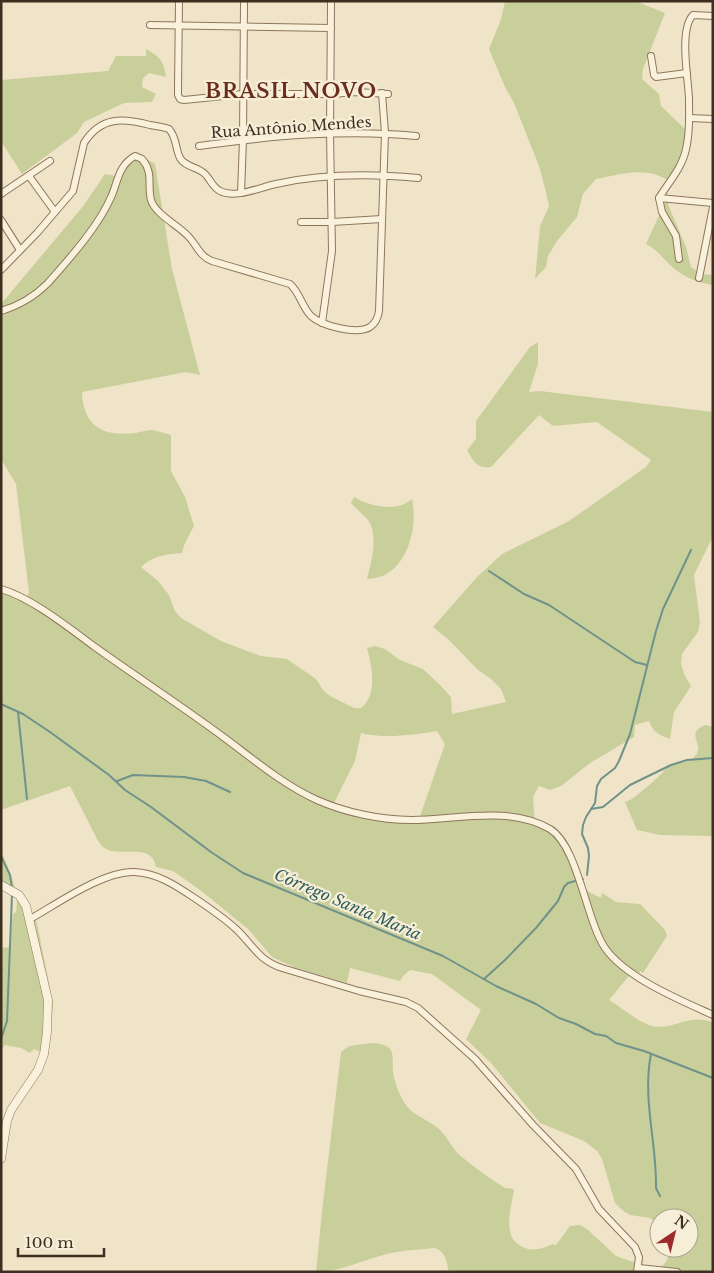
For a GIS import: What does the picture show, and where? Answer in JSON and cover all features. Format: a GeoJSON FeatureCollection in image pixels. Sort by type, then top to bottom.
{"type":"FeatureCollection","features":[{"type":"Feature","properties":{"kind":"street"},"geometry":{"type":"LineString","coordinates":[[1,312],[10,309],[40,290],[59,270],[86,236],[107,205],[121,169],[135,156],[142,159],[147,167],[152,203],[188,235],[203,257],[290,284],[297,292],[308,313],[322,323],[341,329],[360,330],[370,327],[376,322],[379,311],[385,94],[357,92],[331,94],[243,94],[180,99],[178,95],[179,1]]}},
{"type":"Feature","properties":{"kind":"street"},"geometry":{"type":"LineString","coordinates":[[241,193],[244,1]]}},
{"type":"Feature","properties":{"kind":"street"},"geometry":{"type":"LineString","coordinates":[[322,323],[332,259],[330,134],[331,1]]}},
{"type":"Feature","properties":{"kind":"street"},"geometry":{"type":"LineString","coordinates":[[679,259],[676,236],[662,212],[660,198],[683,161],[687,143],[689,118],[686,41],[690,19],[693,15],[713,16]]}},
{"type":"Feature","properties":{"kind":"street"},"geometry":{"type":"LineString","coordinates":[[150,25],[331,28]]}},
{"type":"Feature","properties":{"kind":"street"},"geometry":{"type":"LineString","coordinates":[[651,56],[656,77],[687,73]]}},
{"type":"Feature","properties":{"kind":"street"},"geometry":{"type":"LineString","coordinates":[[689,118],[713,119]]}},
{"type":"Feature","properties":{"kind":"street"},"geometry":{"type":"LineString","coordinates":[[1,270],[73,190],[84,143],[95,129],[111,122],[130,120],[166,128],[172,133],[180,158],[184,163],[205,174],[219,191],[224,193],[241,193],[276,184],[331,177],[384,175],[418,178]]}},
{"type":"Feature","properties":{"kind":"street","name":"Rua Antônio Mendes"},"geometry":{"type":"LineString","coordinates":[[199,146],[243,140],[330,134],[384,133],[416,136]]}},
{"type":"Feature","properties":{"kind":"street"},"geometry":{"type":"LineString","coordinates":[[1,194],[50,160]]}},
{"type":"Feature","properties":{"kind":"street"},"geometry":{"type":"LineString","coordinates":[[29,176],[55,212]]}},
{"type":"Feature","properties":{"kind":"street"},"geometry":{"type":"LineString","coordinates":[[660,198],[713,203]]}},
{"type":"Feature","properties":{"kind":"street"},"geometry":{"type":"LineString","coordinates":[[699,278],[713,207]]}},
{"type":"Feature","properties":{"kind":"street"},"geometry":{"type":"LineString","coordinates":[[301,222],[382,219]]}},
{"type":"Feature","properties":{"kind":"street"},"geometry":{"type":"LineString","coordinates":[[1,220],[20,250]]}},
{"type":"Feature","properties":{"kind":"street"},"geometry":{"type":"LineString","coordinates":[[1,590],[19,597],[51,616],[274,774],[318,800],[358,813],[401,820],[494,816],[527,821],[550,829],[565,845],[601,940],[612,956],[650,984],[713,1016]]}},
{"type":"Feature","properties":{"kind":"street"},"geometry":{"type":"LineString","coordinates":[[30,919],[106,877],[134,872],[150,874],[176,886],[219,915],[236,929],[260,957],[268,962],[282,968],[415,1006],[475,1060],[528,1120],[576,1169],[599,1209],[635,1247],[639,1257],[638,1271],[677,1272]]}},
{"type":"Feature","properties":{"kind":"street"},"geometry":{"type":"LineString","coordinates":[[1,1158],[4,1133],[9,1115],[38,1070],[44,1054],[48,1000],[30,919],[24,903],[15,892],[3,886]]}},
{"type":"Feature","properties":{"kind":"green space"},"geometry":{"type":"Polygon","coordinates":[[[505,1],[635,1],[665,13],[643,69],[642,79],[659,94],[661,106],[685,129],[689,138],[681,170],[672,183],[663,177],[653,174],[635,172],[596,179],[583,194],[577,217],[557,241],[548,256],[546,267],[535,279],[540,226],[549,206],[539,166],[514,103],[489,49],[501,19],[505,1]]]}},
{"type":"Feature","properties":{"kind":"green space"},"geometry":{"type":"Polygon","coordinates":[[[146,49],[155,54],[160,60],[166,77],[149,73],[143,78],[142,87],[156,94],[152,102],[124,103],[84,122],[77,133],[22,174],[1,141],[1,80],[108,71],[116,56],[146,56],[146,49]]]}},
{"type":"Feature","properties":{"kind":"green space"},"geometry":{"type":"Polygon","coordinates":[[[138,154],[155,164],[172,269],[200,375],[186,372],[82,392],[83,404],[87,415],[102,430],[122,434],[152,430],[171,435],[171,471],[185,497],[194,526],[182,553],[160,556],[150,560],[141,567],[158,581],[169,595],[175,611],[181,618],[221,641],[261,656],[287,659],[316,679],[323,690],[330,696],[354,708],[361,708],[370,695],[372,672],[367,648],[375,646],[385,649],[400,660],[423,669],[451,697],[452,714],[506,702],[501,689],[433,627],[477,577],[502,554],[569,521],[646,467],[651,460],[597,422],[553,426],[539,415],[491,467],[482,467],[476,463],[467,450],[476,439],[476,421],[530,347],[538,342],[538,364],[529,392],[540,391],[713,412],[713,536],[694,575],[700,622],[698,632],[682,654],[681,664],[691,686],[674,712],[670,739],[655,731],[649,721],[635,725],[634,737],[590,763],[561,786],[550,790],[539,786],[533,797],[535,824],[550,831],[561,841],[579,887],[601,898],[602,893],[616,902],[640,904],[665,930],[667,936],[643,973],[640,971],[639,974],[634,970],[609,1000],[635,1018],[652,1026],[667,1026],[689,1020],[705,1020],[713,1023],[713,1272],[656,1272],[668,1258],[699,1258],[699,1208],[649,1208],[649,1218],[630,1215],[622,1210],[615,1203],[602,1159],[597,1151],[584,1141],[540,1123],[491,1063],[466,1039],[481,1010],[432,974],[410,970],[400,981],[350,968],[347,983],[296,968],[272,957],[249,930],[204,893],[173,871],[156,867],[149,855],[137,852],[108,850],[103,847],[70,786],[1,810],[1,592],[25,600],[29,593],[16,484],[1,459],[1,304],[84,205],[105,174],[116,176],[138,154]],[[437,731],[389,736],[361,733],[355,761],[334,803],[376,814],[419,819],[445,744],[437,731]]]}},
{"type":"Feature","properties":{"kind":"green space"},"geometry":{"type":"Polygon","coordinates":[[[667,198],[686,247],[691,267],[702,274],[713,275],[713,285],[695,281],[680,273],[646,244],[667,198]]]}},
{"type":"Feature","properties":{"kind":"green space"},"geometry":{"type":"Polygon","coordinates":[[[354,497],[384,507],[399,506],[412,499],[414,511],[413,525],[406,551],[400,562],[391,571],[380,577],[367,579],[373,549],[373,534],[368,520],[351,503],[354,497]]]}},
{"type":"Feature","properties":{"kind":"green space"},"geometry":{"type":"Polygon","coordinates":[[[706,725],[713,727],[713,836],[660,835],[637,830],[625,802],[647,787],[668,767],[693,758],[698,752],[696,732],[699,728],[706,725]]]}},
{"type":"Feature","properties":{"kind":"green space"},"geometry":{"type":"Polygon","coordinates":[[[1,850],[15,887],[1,883],[1,850]]]}},
{"type":"Feature","properties":{"kind":"green space"},"geometry":{"type":"Polygon","coordinates":[[[21,898],[37,923],[53,1004],[49,1051],[47,1055],[34,1049],[30,1053],[21,1048],[5,1045],[1,1050],[1,948],[10,947],[13,914],[16,912],[17,901],[21,898]]]}},
{"type":"Feature","properties":{"kind":"green space"},"geometry":{"type":"Polygon","coordinates":[[[372,1043],[382,1044],[391,1050],[396,1085],[408,1107],[443,1133],[459,1154],[472,1165],[505,1188],[514,1189],[509,1227],[514,1240],[519,1245],[532,1250],[553,1244],[556,1245],[570,1226],[580,1225],[587,1229],[616,1256],[633,1262],[644,1260],[638,1272],[449,1272],[443,1254],[434,1248],[378,1256],[343,1268],[316,1272],[341,1052],[349,1046],[372,1043]]]}},
{"type":"Feature","properties":{"kind":"waterway"},"geometry":{"type":"LineString","coordinates":[[587,875],[589,856],[582,834],[583,825],[595,803],[597,786],[601,779],[615,768],[630,734],[663,609],[691,550]]}},
{"type":"Feature","properties":{"kind":"waterway"},"geometry":{"type":"LineString","coordinates":[[489,571],[524,594],[549,605],[635,662],[647,665]]}},
{"type":"Feature","properties":{"kind":"waterway","name":"Córrego Santa Maria"},"geometry":{"type":"LineString","coordinates":[[1,704],[23,714],[50,732],[109,775],[125,790],[243,873],[443,956],[496,986],[595,1034],[606,1036],[616,1043],[644,1051],[713,1078]]}},
{"type":"Feature","properties":{"kind":"waterway"},"geometry":{"type":"LineString","coordinates":[[18,712],[27,799]]}},
{"type":"Feature","properties":{"kind":"waterway"},"geometry":{"type":"LineString","coordinates":[[591,809],[603,807],[630,785],[671,765],[687,760],[713,758]]}},
{"type":"Feature","properties":{"kind":"waterway"},"geometry":{"type":"LineString","coordinates":[[117,781],[133,775],[184,777],[206,781],[230,792]]}},
{"type":"Feature","properties":{"kind":"waterway"},"geometry":{"type":"LineString","coordinates":[[1,856],[10,875],[12,888]]}},
{"type":"Feature","properties":{"kind":"waterway"},"geometry":{"type":"LineString","coordinates":[[484,979],[536,928],[558,901],[564,887],[568,883],[583,879]]}},
{"type":"Feature","properties":{"kind":"waterway"},"geometry":{"type":"LineString","coordinates":[[1,1039],[7,1021],[12,895]]}},
{"type":"Feature","properties":{"kind":"waterway"},"geometry":{"type":"LineString","coordinates":[[651,1054],[648,1088],[649,1104],[656,1188],[660,1196]]}},
{"type":"Feature","properties":{"kind":"district","name":"BRASIL NOVO"},"geometry":{"type":"Point","coordinates":[291,91]}}]}
